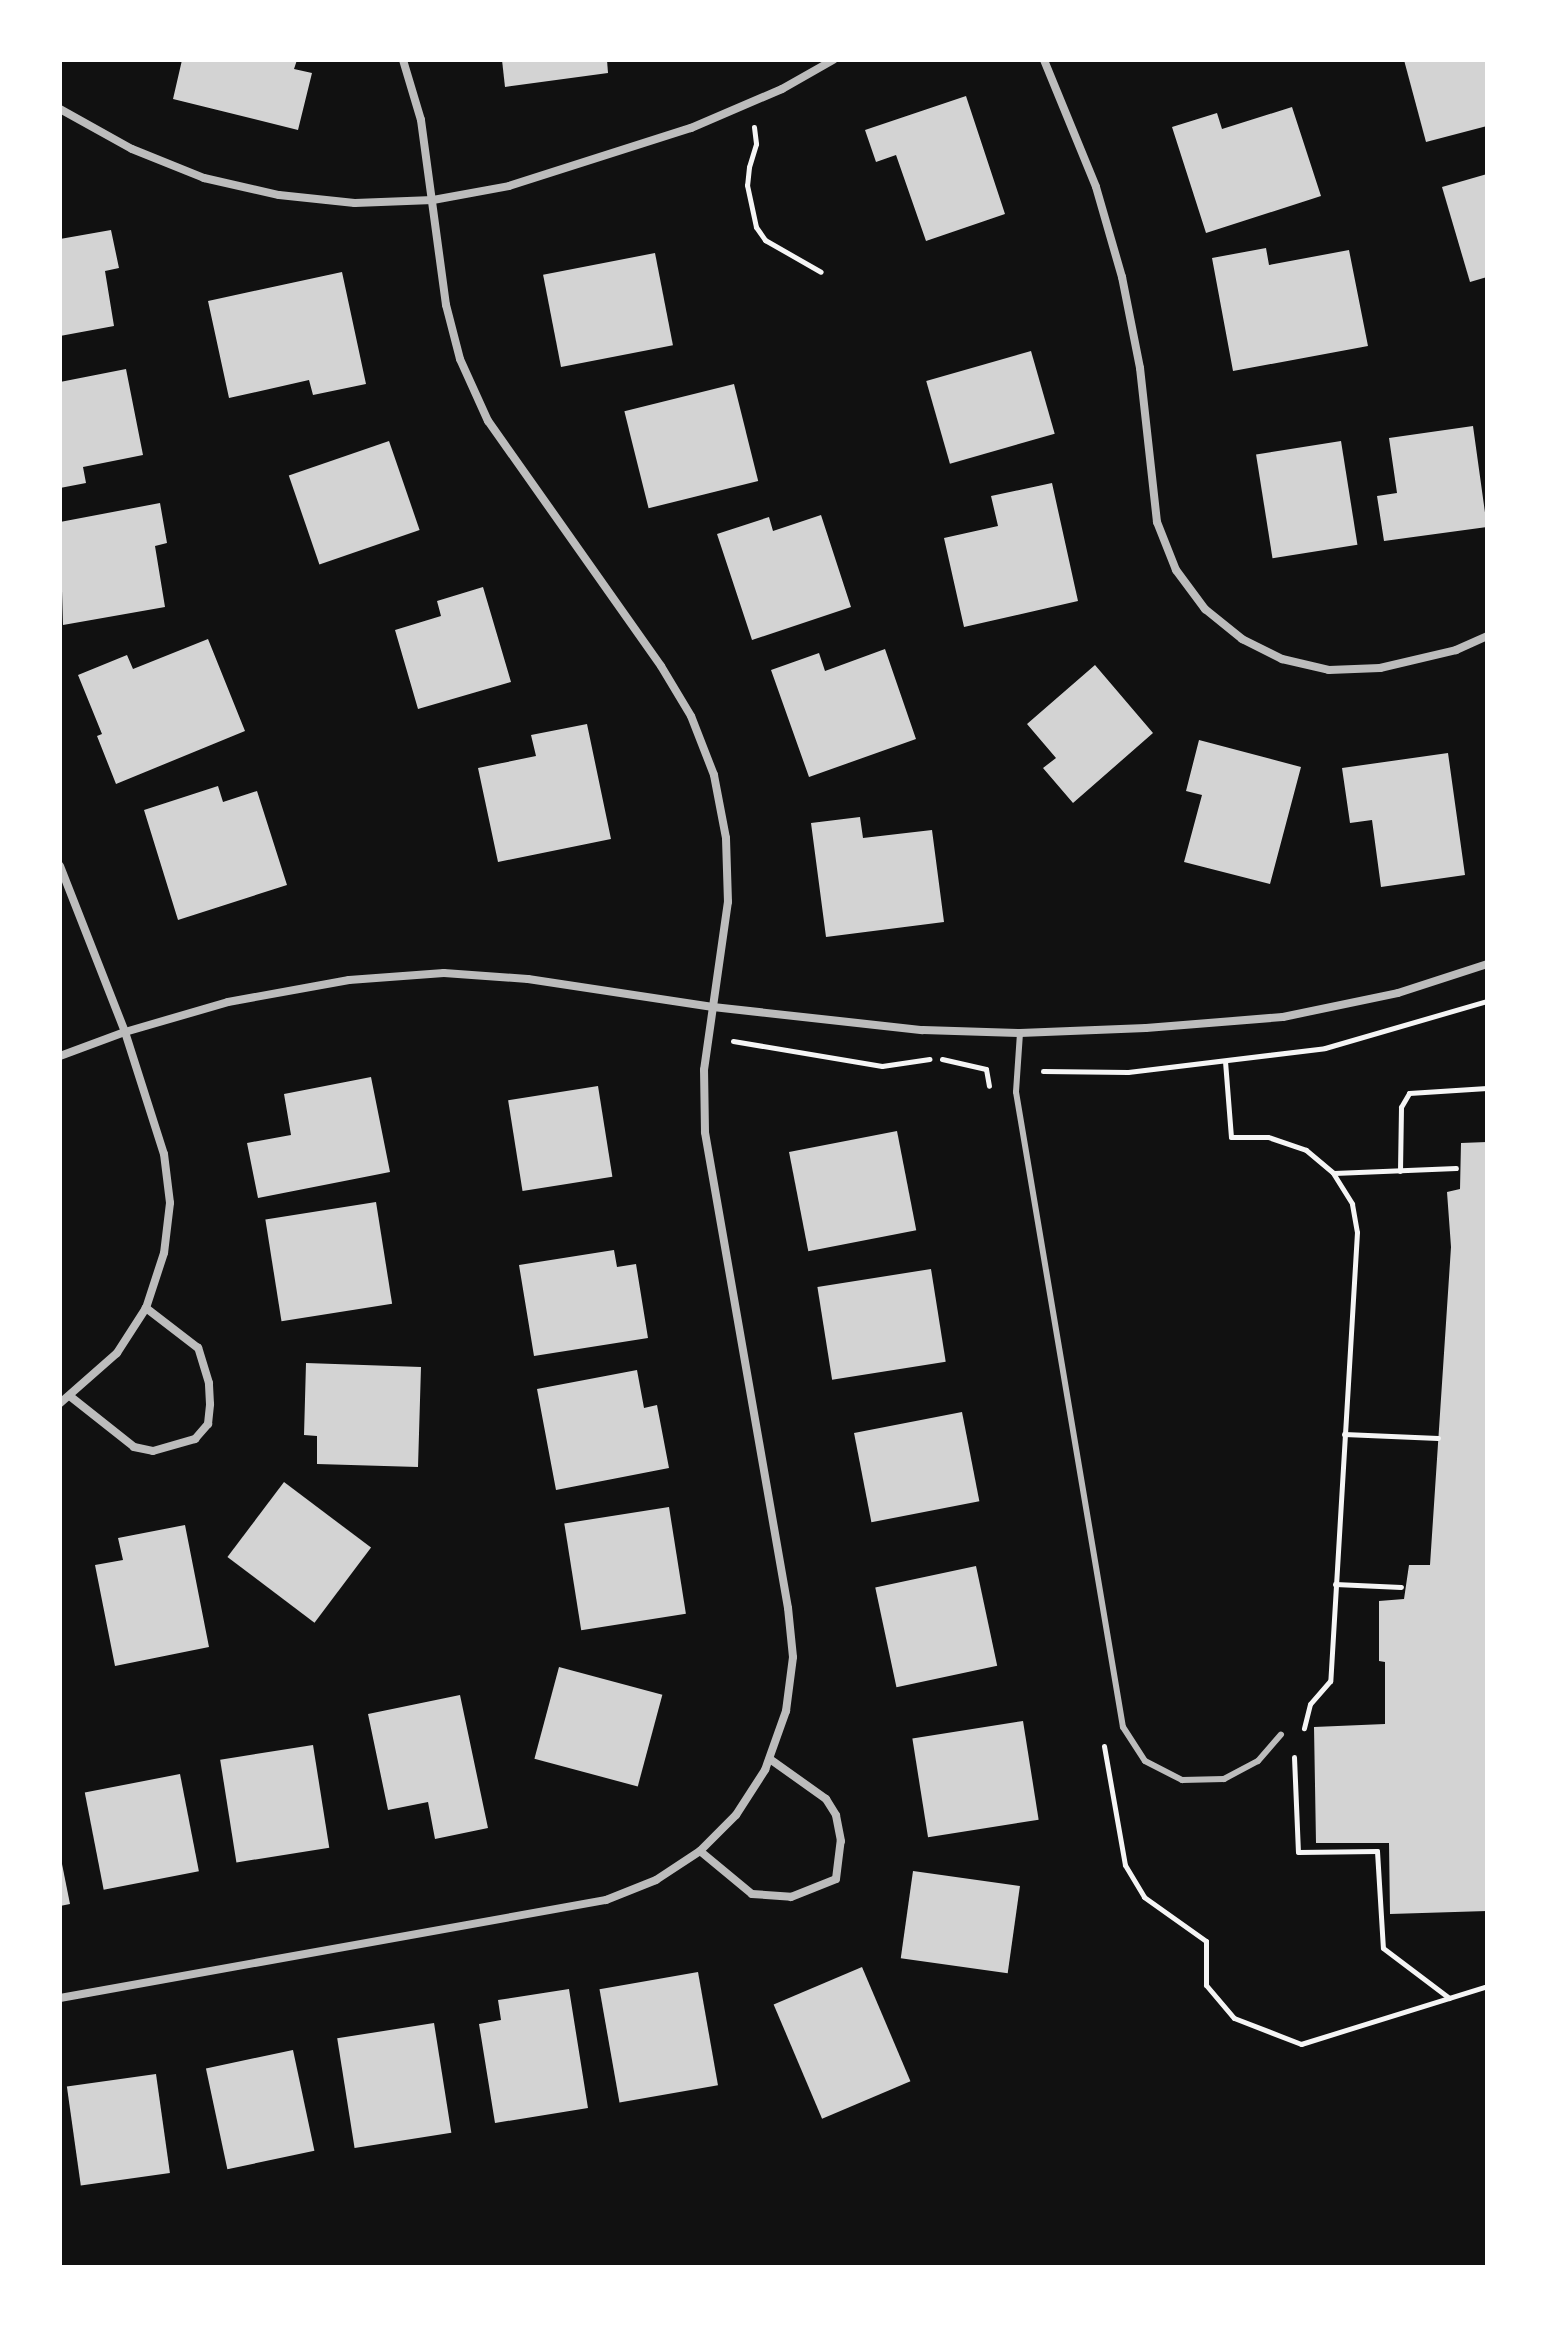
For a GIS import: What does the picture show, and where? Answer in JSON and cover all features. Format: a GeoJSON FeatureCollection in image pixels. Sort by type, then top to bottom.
{"type":"FeatureCollection","features":[{"type":"Feature","properties":{"kind":"street"},"geometry":{"type":"LineString","coordinates":[[60,1998],[606,1900],[656,1880],[700,1851],[736,1815],[770,1759],[786,1711],[793,1657],[788,1608],[705,1132],[704,1070],[728,902],[726,838],[714,775],[691,716],[661,666],[488,421],[460,359],[446,305],[421,120],[403,60]]}},
{"type":"Feature","properties":{"kind":"street"},"geometry":{"type":"LineString","coordinates":[[60,109],[132,149],[204,178],[279,195],[355,203],[433,200],[524,181],[691,128],[752,102],[833,60]]}},
{"type":"Feature","properties":{"kind":"street"},"geometry":{"type":"LineString","coordinates":[[1044,60],[1096,187],[1122,277],[1140,368],[1157,522],[1176,570],[1205,609],[1242,639],[1282,659],[1329,670],[1380,668],[1456,650],[1487,636]]}},
{"type":"Feature","properties":{"kind":"street"},"geometry":{"type":"LineString","coordinates":[[60,866],[125,1032],[164,1154],[170,1203],[164,1253],[146,1308],[117,1353],[71,1397],[60,1403]]}},
{"type":"Feature","properties":{"kind":"street"},"geometry":{"type":"LineString","coordinates":[[60,1056],[125,1032],[228,1002],[349,980],[444,973],[528,979],[713,1007],[923,1030],[1020,1033],[1283,1017],[1398,993],[1487,964]]}},
{"type":"Feature","properties":{"kind":"street"},"geometry":{"type":"LineString","coordinates":[[71,1397],[134,1447],[153,1451],[195,1439],[208,1424],[209,1383],[198,1348],[146,1308]]}},
{"type":"Feature","properties":{"kind":"street"},"geometry":{"type":"LineString","coordinates":[[700,1851],[752,1894],[791,1897],[836,1879],[841,1841],[836,1815],[826,1799],[770,1759]]}},
{"type":"Feature","properties":{"kind":"lane"},"geometry":{"type":"LineString","coordinates":[[1020,1033],[1016,1092],[1123,1727],[1145,1761],[1182,1780],[1224,1779],[1258,1761],[1281,1735]]}},
{"type":"Feature","properties":{"kind":"path"},"geometry":{"type":"LineString","coordinates":[[752,102],[756,144],[747,185],[756,227],[765,240],[821,272]]}},
{"type":"Feature","properties":{"kind":"path"},"geometry":{"type":"LineString","coordinates":[[986,1069],[1128,1072],[1325,1048],[1487,1001]]}},
{"type":"Feature","properties":{"kind":"path"},"geometry":{"type":"LineString","coordinates":[[1225,1061],[1231,1137],[1268,1137],[1306,1150],[1333,1173],[1352,1204],[1357,1232],[1330,1681],[1310,1704],[1303,1733]]}},
{"type":"Feature","properties":{"kind":"path"},"geometry":{"type":"LineString","coordinates":[[1400,1171],[1401,1107],[1409,1093],[1487,1088]]}},
{"type":"Feature","properties":{"kind":"path"},"geometry":{"type":"LineString","coordinates":[[1333,1173],[1456,1168]]}},
{"type":"Feature","properties":{"kind":"path"},"geometry":{"type":"LineString","coordinates":[[1344,1434],[1438,1438]]}},
{"type":"Feature","properties":{"kind":"path"},"geometry":{"type":"LineString","coordinates":[[1335,1584],[1401,1587]]}},
{"type":"Feature","properties":{"kind":"path"},"geometry":{"type":"LineString","coordinates":[[1298,1744],[1294,1755],[1298,1852],[1377,1851],[1383,1948],[1449,1998]]}},
{"type":"Feature","properties":{"kind":"building"},"geometry":{"type":"Polygon","coordinates":[[[182,60],[297,60],[294,69],[312,73],[298,130],[173,99],[182,60]]]}},
{"type":"Feature","properties":{"kind":"building"},"geometry":{"type":"Polygon","coordinates":[[[502,60],[607,60],[608,73],[505,87],[502,60]]]}},
{"type":"Feature","properties":{"kind":"building"},"geometry":{"type":"Polygon","coordinates":[[[1404,60],[1487,60],[1487,126],[1426,142],[1404,60]]]}},
{"type":"Feature","properties":{"kind":"building"},"geometry":{"type":"Polygon","coordinates":[[[966,96],[1005,214],[926,241],[896,155],[876,162],[865,130],[966,96]]]}},
{"type":"Feature","properties":{"kind":"building"},"geometry":{"type":"Polygon","coordinates":[[[1292,107],[1321,196],[1206,233],[1172,127],[1217,113],[1222,129],[1292,107]]]}},
{"type":"Feature","properties":{"kind":"building"},"geometry":{"type":"Polygon","coordinates":[[[1487,174],[1487,277],[1470,282],[1442,187],[1487,174]]]}},
{"type":"Feature","properties":{"kind":"building"},"geometry":{"type":"Polygon","coordinates":[[[111,230],[119,268],[105,271],[114,326],[60,336],[60,239],[111,230]]]}},
{"type":"Feature","properties":{"kind":"building"},"geometry":{"type":"Polygon","coordinates":[[[1266,248],[1269,265],[1349,250],[1368,346],[1233,371],[1212,258],[1266,248]]]}},
{"type":"Feature","properties":{"kind":"building"},"geometry":{"type":"Polygon","coordinates":[[[655,253],[673,345],[561,367],[543,275],[655,253]]]}},
{"type":"Feature","properties":{"kind":"building"},"geometry":{"type":"Polygon","coordinates":[[[342,272],[366,384],[313,395],[309,380],[229,398],[208,301],[342,272]]]}},
{"type":"Feature","properties":{"kind":"building"},"geometry":{"type":"Polygon","coordinates":[[[1031,351],[1055,434],[950,464],[926,381],[1031,351]]]}},
{"type":"Feature","properties":{"kind":"building"},"geometry":{"type":"Polygon","coordinates":[[[126,369],[143,455],[83,467],[86,483],[60,488],[60,382],[126,369]]]}},
{"type":"Feature","properties":{"kind":"building"},"geometry":{"type":"Polygon","coordinates":[[[734,384],[758,481],[649,508],[624,411],[734,384]]]}},
{"type":"Feature","properties":{"kind":"building"},"geometry":{"type":"Polygon","coordinates":[[[1473,426],[1487,527],[1384,541],[1377,496],[1397,493],[1389,438],[1473,426]]]}},
{"type":"Feature","properties":{"kind":"building"},"geometry":{"type":"Polygon","coordinates":[[[389,441],[420,530],[319,564],[289,476],[389,441]]]}},
{"type":"Feature","properties":{"kind":"building"},"geometry":{"type":"Polygon","coordinates":[[[1341,441],[1357,545],[1272,558],[1256,454],[1341,441]]]}},
{"type":"Feature","properties":{"kind":"building"},"geometry":{"type":"Polygon","coordinates":[[[1052,483],[1078,601],[964,627],[944,538],[998,526],[991,496],[1052,483]]]}},
{"type":"Feature","properties":{"kind":"building"},"geometry":{"type":"Polygon","coordinates":[[[160,503],[167,543],[155,546],[165,607],[63,625],[60,522],[160,503]]]}},
{"type":"Feature","properties":{"kind":"building"},"geometry":{"type":"Polygon","coordinates":[[[821,515],[851,607],[752,640],[717,534],[769,517],[773,531],[821,515]]]}},
{"type":"Feature","properties":{"kind":"building"},"geometry":{"type":"Polygon","coordinates":[[[483,587],[511,682],[418,709],[395,630],[441,616],[437,601],[483,587]]]}},
{"type":"Feature","properties":{"kind":"building"},"geometry":{"type":"Polygon","coordinates":[[[208,639],[245,731],[116,784],[97,736],[102,734],[78,675],[127,655],[133,669],[208,639]]]}},
{"type":"Feature","properties":{"kind":"building"},"geometry":{"type":"Polygon","coordinates":[[[885,649],[916,739],[809,777],[771,670],[819,653],[825,671],[885,649]]]}},
{"type":"Feature","properties":{"kind":"building"},"geometry":{"type":"Polygon","coordinates":[[[1095,665],[1153,733],[1073,803],[1043,768],[1056,758],[1027,724],[1095,665]]]}},
{"type":"Feature","properties":{"kind":"building"},"geometry":{"type":"Polygon","coordinates":[[[587,724],[611,839],[498,862],[478,768],[536,756],[531,735],[587,724]]]}},
{"type":"Feature","properties":{"kind":"building"},"geometry":{"type":"Polygon","coordinates":[[[1199,740],[1301,767],[1270,884],[1184,862],[1202,795],[1186,791],[1199,740]]]}},
{"type":"Feature","properties":{"kind":"building"},"geometry":{"type":"Polygon","coordinates":[[[1448,753],[1465,875],[1381,887],[1372,820],[1350,823],[1342,768],[1448,753]]]}},
{"type":"Feature","properties":{"kind":"building"},"geometry":{"type":"Polygon","coordinates":[[[218,786],[223,802],[257,791],[287,885],[178,920],[144,810],[218,786]]]}},
{"type":"Feature","properties":{"kind":"building"},"geometry":{"type":"Polygon","coordinates":[[[860,817],[863,838],[932,830],[944,922],[826,937],[811,823],[860,817]]]}},
{"type":"Feature","properties":{"kind":"building"},"geometry":{"type":"Polygon","coordinates":[[[371,1077],[390,1172],[258,1198],[247,1143],[291,1135],[284,1094],[371,1077]]]}},
{"type":"Feature","properties":{"kind":"building"},"geometry":{"type":"Polygon","coordinates":[[[598,1086],[612,1177],[523,1191],[508,1100],[598,1086]]]}},
{"type":"Feature","properties":{"kind":"building"},"geometry":{"type":"Polygon","coordinates":[[[897,1131],[916,1230],[808,1251],[789,1152],[897,1131]]]}},
{"type":"Feature","properties":{"kind":"building"},"geometry":{"type":"Polygon","coordinates":[[[1487,1142],[1487,1911],[1390,1914],[1389,1843],[1316,1843],[1314,1727],[1385,1724],[1385,1662],[1379,1661],[1379,1601],[1404,1599],[1409,1565],[1430,1565],[1451,1247],[1447,1192],[1460,1189],[1461,1143],[1487,1142]]]}},
{"type":"Feature","properties":{"kind":"building"},"geometry":{"type":"Polygon","coordinates":[[[376,1202],[392,1304],[281,1321],[265,1220],[376,1202]]]}},
{"type":"Feature","properties":{"kind":"building"},"geometry":{"type":"Polygon","coordinates":[[[614,1250],[617,1267],[636,1264],[648,1338],[534,1356],[519,1265],[614,1250]]]}},
{"type":"Feature","properties":{"kind":"building"},"geometry":{"type":"Polygon","coordinates":[[[931,1269],[946,1362],[832,1380],[817,1287],[931,1269]]]}},
{"type":"Feature","properties":{"kind":"building"},"geometry":{"type":"Polygon","coordinates":[[[306,1363],[421,1367],[418,1467],[317,1464],[317,1436],[304,1435],[306,1363]]]}},
{"type":"Feature","properties":{"kind":"building"},"geometry":{"type":"Polygon","coordinates":[[[637,1370],[644,1408],[657,1405],[669,1468],[556,1490],[537,1389],[637,1370]]]}},
{"type":"Feature","properties":{"kind":"building"},"geometry":{"type":"Polygon","coordinates":[[[962,1412],[979,1501],[871,1522],[854,1433],[962,1412]]]}},
{"type":"Feature","properties":{"kind":"building"},"geometry":{"type":"Polygon","coordinates":[[[284,1482],[371,1548],[314,1623],[227,1557],[284,1482]]]}},
{"type":"Feature","properties":{"kind":"building"},"geometry":{"type":"Polygon","coordinates":[[[669,1507],[686,1614],[581,1630],[564,1524],[669,1507]]]}},
{"type":"Feature","properties":{"kind":"building"},"geometry":{"type":"Polygon","coordinates":[[[185,1525],[209,1647],[115,1666],[95,1565],[123,1560],[118,1538],[185,1525]]]}},
{"type":"Feature","properties":{"kind":"building"},"geometry":{"type":"Polygon","coordinates":[[[976,1566],[997,1666],[896,1687],[875,1587],[976,1566]]]}},
{"type":"Feature","properties":{"kind":"building"},"geometry":{"type":"Polygon","coordinates":[[[559,1667],[662,1695],[638,1786],[534,1759],[559,1667]]]}},
{"type":"Feature","properties":{"kind":"building"},"geometry":{"type":"Polygon","coordinates":[[[460,1695],[488,1828],[435,1839],[428,1802],[388,1810],[368,1714],[460,1695]]]}},
{"type":"Feature","properties":{"kind":"building"},"geometry":{"type":"Polygon","coordinates":[[[1023,1721],[1039,1820],[928,1837],[912,1739],[1023,1721]]]}},
{"type":"Feature","properties":{"kind":"building"},"geometry":{"type":"Polygon","coordinates":[[[313,1745],[329,1848],[236,1862],[220,1760],[313,1745]]]}},
{"type":"Feature","properties":{"kind":"building"},"geometry":{"type":"Polygon","coordinates":[[[180,1774],[199,1871],[104,1890],[85,1793],[180,1774]]]}},
{"type":"Feature","properties":{"kind":"building"},"geometry":{"type":"Polygon","coordinates":[[[60,1860],[70,1904],[60,1906],[60,1860]]]}},
{"type":"Feature","properties":{"kind":"building"},"geometry":{"type":"Polygon","coordinates":[[[913,1871],[1020,1886],[1008,1973],[901,1958],[913,1871]]]}},
{"type":"Feature","properties":{"kind":"building"},"geometry":{"type":"Polygon","coordinates":[[[862,1967],[910,2081],[822,2119],[774,2005],[862,1967]]]}},
{"type":"Feature","properties":{"kind":"building"},"geometry":{"type":"Polygon","coordinates":[[[698,1972],[718,2085],[619,2103],[600,1989],[698,1972]]]}},
{"type":"Feature","properties":{"kind":"building"},"geometry":{"type":"Polygon","coordinates":[[[569,1989],[588,2108],[495,2123],[479,2024],[501,2020],[498,2000],[569,1989]]]}},
{"type":"Feature","properties":{"kind":"building"},"geometry":{"type":"Polygon","coordinates":[[[434,2023],[451,2133],[355,2148],[337,2038],[434,2023]]]}},
{"type":"Feature","properties":{"kind":"building"},"geometry":{"type":"Polygon","coordinates":[[[293,2050],[314,2151],[227,2169],[206,2069],[293,2050]]]}},
{"type":"Feature","properties":{"kind":"building"},"geometry":{"type":"Polygon","coordinates":[[[156,2074],[170,2173],[81,2186],[67,2087],[156,2074]]]}}]}
